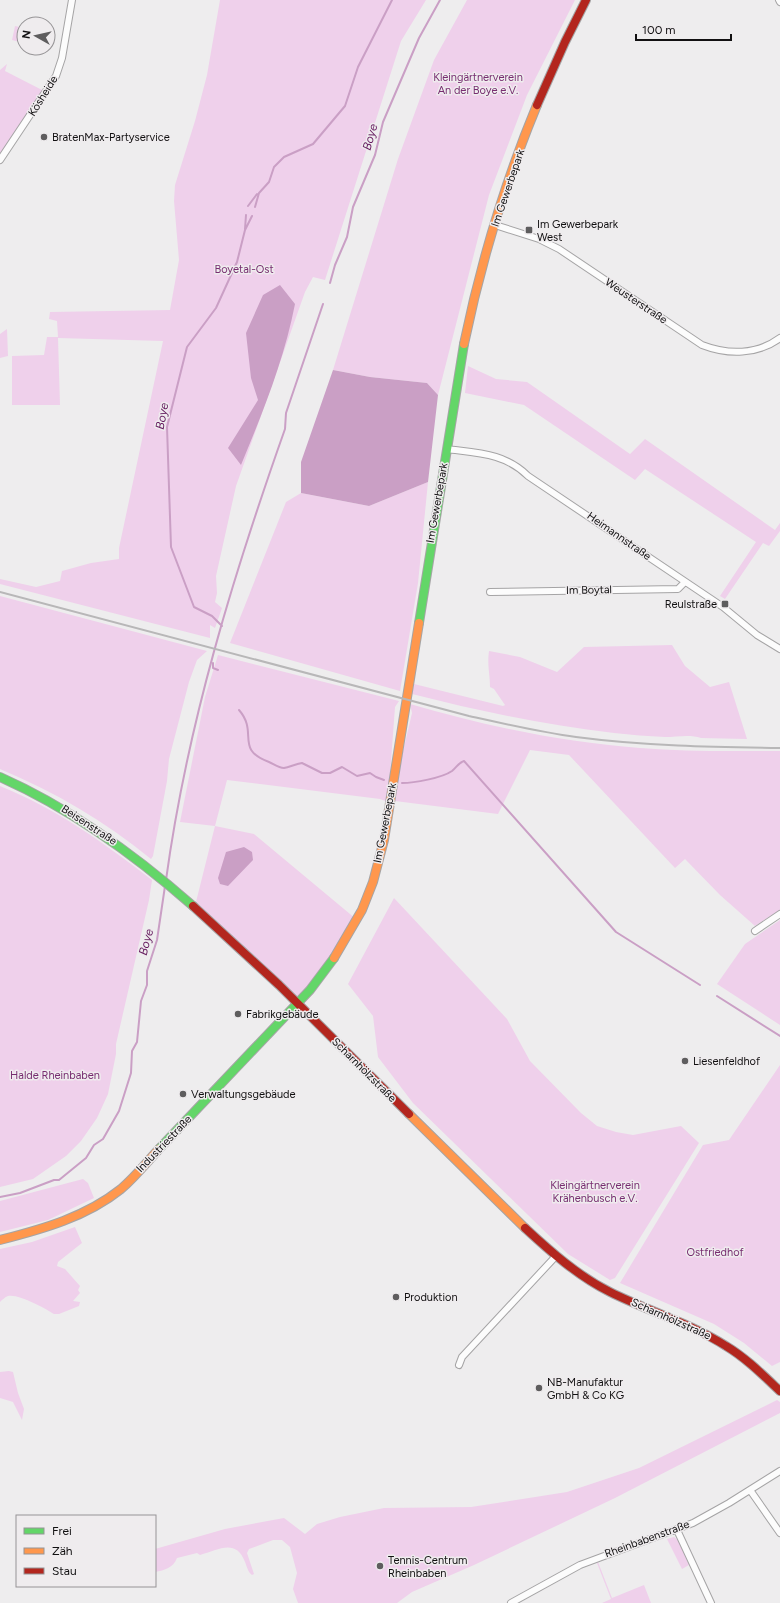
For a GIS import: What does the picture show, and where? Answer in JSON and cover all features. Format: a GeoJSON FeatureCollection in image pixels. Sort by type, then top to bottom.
{"type":"FeatureCollection","features":[{"type":"Feature","properties":{"kind":"street","name":"Kösheide"},"geometry":{"type":"LineString","coordinates":[[0,160],[56,76],[62,58],[72,0]]}},
{"type":"Feature","properties":{"kind":"street","name":"Im Gewerbepark"},"geometry":{"type":"LineString","coordinates":[[297,1003],[310,990],[329,966],[349,935],[362,910],[379,861],[384,840],[464,342],[473,298],[495,225],[533,116],[561,50],[586,0]]}},
{"type":"Feature","properties":{"kind":"street","name":"Weusterstraße"},"geometry":{"type":"LineString","coordinates":[[495,225],[539,239],[559,249],[702,345],[713,350],[739,353],[766,346],[780,338]]}},
{"type":"Feature","properties":{"kind":"street","name":"Heimannstraße"},"geometry":{"type":"LineString","coordinates":[[447,449],[500,457],[512,462],[528,476],[723,607],[757,635],[780,649]]}},
{"type":"Feature","properties":{"kind":"street","name":"Im Boytal"},"geometry":{"type":"LineString","coordinates":[[490,592],[678,589],[685,582]]}},
{"type":"Feature","properties":{"kind":"street","name":"Beisenstraße"},"geometry":{"type":"LineString","coordinates":[[0,778],[49,800],[81,818],[131,853],[170,885]]}},
{"type":"Feature","properties":{"kind":"street","name":"Scharnhölzstraße"},"geometry":{"type":"LineString","coordinates":[[170,885],[297,1003],[430,1135],[556,1256],[610,1292],[721,1342],[742,1356],[780,1391]]}},
{"type":"Feature","properties":{"kind":"street"},"geometry":{"type":"LineString","coordinates":[[755,931],[780,914]]}},
{"type":"Feature","properties":{"kind":"street","name":"Industriestraße"},"geometry":{"type":"LineString","coordinates":[[0,1240],[65,1222],[97,1206],[122,1188],[297,1003]]}},
{"type":"Feature","properties":{"kind":"street"},"geometry":{"type":"LineString","coordinates":[[459,1365],[462,1357],[556,1256]]}},
{"type":"Feature","properties":{"kind":"street","name":"Rheinbabenstraße"},"geometry":{"type":"LineString","coordinates":[[511,1603],[580,1565],[622,1548],[677,1530],[709,1514],[780,1471]]}},
{"type":"Feature","properties":{"kind":"street"},"geometry":{"type":"LineString","coordinates":[[750,1490],[780,1533]]}},
{"type":"Feature","properties":{"kind":"street"},"geometry":{"type":"LineString","coordinates":[[677,1530],[711,1603]]}},
{"type":"Feature","properties":{"kind":"green space","name":"Boyetal-Ost"},"geometry":{"type":"Polygon","coordinates":[[[220,0],[426,0],[401,41],[325,280],[313,277],[305,292],[236,486],[216,576],[217,593],[215,602],[222,608],[215,628],[210,625],[210,638],[0,584],[0,579],[36,587],[60,581],[62,571],[91,563],[119,559],[119,548],[163,341],[58,338],[60,405],[12,405],[12,356],[44,355],[47,337],[58,337],[57,321],[49,319],[50,312],[170,310],[179,260],[174,201],[175,185],[195,121],[207,75],[220,0]]]}},
{"type":"Feature","properties":{"kind":"green space","name":"Kleingärtnerverein An der Boye e.V."},"geometry":{"type":"Polygon","coordinates":[[[467,0],[575,0],[527,95],[489,195],[438,395],[427,383],[370,377],[333,370],[398,159],[434,60],[467,0]]]}},
{"type":"Feature","properties":{"kind":"green space"},"geometry":{"type":"Polygon","coordinates":[[[15,26],[16,26],[16,41],[12,40],[15,26]]]}},
{"type":"Feature","properties":{"kind":"green space"},"geometry":{"type":"Polygon","coordinates":[[[7,64],[5,71],[44,91],[0,155],[0,70],[7,64]]]}},
{"type":"Feature","properties":{"kind":"green space"},"geometry":{"type":"Polygon","coordinates":[[[7,329],[8,356],[0,358],[0,334],[7,329]]]}},
{"type":"Feature","properties":{"kind":"green space"},"geometry":{"type":"Polygon","coordinates":[[[468,366],[496,379],[527,382],[630,454],[645,439],[775,530],[780,523],[780,531],[769,546],[763,543],[725,599],[720,596],[756,542],[645,469],[635,480],[524,405],[465,393],[468,366]]]}},
{"type":"Feature","properties":{"kind":"green space"},"geometry":{"type":"Polygon","coordinates":[[[428,482],[418,583],[400,691],[230,643],[286,502],[301,493],[369,506],[428,482]]]}},
{"type":"Feature","properties":{"kind":"green space"},"geometry":{"type":"Polygon","coordinates":[[[0,596],[207,651],[197,660],[189,682],[169,759],[167,781],[153,856],[151,859],[116,832],[79,808],[40,787],[0,769],[0,596]]]}},
{"type":"Feature","properties":{"kind":"green space"},"geometry":{"type":"Polygon","coordinates":[[[672,645],[685,666],[710,687],[729,682],[747,739],[701,738],[688,736],[665,737],[588,730],[512,717],[412,694],[414,684],[503,706],[505,705],[494,689],[490,687],[488,661],[489,651],[520,657],[557,672],[584,647],[672,645]]]}},
{"type":"Feature","properties":{"kind":"green space"},"geometry":{"type":"Polygon","coordinates":[[[218,655],[399,701],[395,707],[388,802],[380,799],[227,780],[215,826],[180,822],[205,697],[218,655]]]}},
{"type":"Feature","properties":{"kind":"green space"},"geometry":{"type":"Polygon","coordinates":[[[410,704],[495,726],[582,742],[675,750],[780,751],[780,910],[755,926],[720,895],[685,859],[675,868],[569,755],[530,750],[498,814],[395,801],[391,803],[412,713],[410,704]]]}},
{"type":"Feature","properties":{"kind":"green space","name":"Halde Rheinbaben"},"geometry":{"type":"Polygon","coordinates":[[[0,786],[41,805],[60,816],[98,840],[152,880],[149,900],[116,1044],[116,1054],[108,1094],[97,1118],[81,1141],[66,1156],[33,1179],[0,1187],[0,786]]]}},
{"type":"Feature","properties":{"kind":"green space"},"geometry":{"type":"Polygon","coordinates":[[[215,826],[254,834],[356,919],[349,935],[297,1001],[195,906],[215,826]]]}},
{"type":"Feature","properties":{"kind":"green space","name":"Kleingärtnerverein Krähenbusch e.V."},"geometry":{"type":"Polygon","coordinates":[[[394,898],[507,1019],[530,1061],[581,1113],[597,1126],[616,1132],[633,1135],[681,1126],[699,1143],[615,1278],[610,1280],[568,1254],[413,1103],[378,1057],[373,1016],[348,984],[394,898]]]}},
{"type":"Feature","properties":{"kind":"green space"},"geometry":{"type":"Polygon","coordinates":[[[780,920],[780,1025],[717,984],[745,944],[780,920]]]}},
{"type":"Feature","properties":{"kind":"green space","name":"Ostfriedhof"},"geometry":{"type":"Polygon","coordinates":[[[780,1065],[780,1362],[772,1366],[744,1343],[714,1324],[620,1283],[703,1145],[729,1140],[780,1065]]]}},
{"type":"Feature","properties":{"kind":"green space"},"geometry":{"type":"Polygon","coordinates":[[[83,1179],[88,1183],[94,1198],[48,1220],[0,1232],[0,1201],[83,1179]]]}},
{"type":"Feature","properties":{"kind":"green space"},"geometry":{"type":"Polygon","coordinates":[[[75,1227],[82,1243],[58,1262],[57,1266],[65,1269],[80,1286],[78,1290],[80,1293],[73,1301],[80,1302],[79,1306],[59,1314],[54,1314],[39,1305],[18,1297],[8,1296],[0,1302],[0,1249],[32,1242],[75,1227]]]}},
{"type":"Feature","properties":{"kind":"green space"},"geometry":{"type":"Polygon","coordinates":[[[0,1372],[13,1372],[24,1409],[22,1420],[13,1402],[0,1398],[0,1372]]]}},
{"type":"Feature","properties":{"kind":"green space"},"geometry":{"type":"Polygon","coordinates":[[[777,1400],[780,1402],[780,1413],[615,1498],[474,1565],[412,1592],[397,1603],[298,1603],[293,1589],[297,1573],[290,1547],[282,1540],[273,1540],[249,1549],[247,1553],[254,1574],[252,1575],[241,1555],[237,1550],[232,1548],[220,1549],[200,1555],[197,1553],[177,1558],[168,1568],[156,1572],[156,1549],[225,1529],[284,1518],[305,1534],[317,1524],[340,1517],[384,1508],[471,1507],[567,1492],[639,1468],[777,1400]]]}},
{"type":"Feature","properties":{"kind":"green space"},"geometry":{"type":"Polygon","coordinates":[[[674,1537],[678,1540],[689,1565],[682,1569],[667,1539],[674,1537]]]}},
{"type":"Feature","properties":{"kind":"green space"},"geometry":{"type":"Polygon","coordinates":[[[598,1562],[612,1598],[644,1585],[651,1603],[602,1603],[611,1599],[597,1563],[598,1562]]]}},
{"type":"Feature","properties":{"kind":"shaded area"},"geometry":{"type":"Polygon","coordinates":[[[280,285],[295,304],[279,366],[265,406],[241,465],[228,448],[258,400],[251,378],[246,333],[263,295],[280,285]]]}},
{"type":"Feature","properties":{"kind":"shaded area"},"geometry":{"type":"Polygon","coordinates":[[[333,370],[370,377],[427,383],[438,395],[428,482],[369,506],[301,493],[301,462],[333,370]]]}},
{"type":"Feature","properties":{"kind":"shaded area"},"geometry":{"type":"Polygon","coordinates":[[[244,847],[252,852],[253,860],[228,886],[220,884],[218,878],[226,852],[244,847]]]}},
{"type":"Feature","properties":{"kind":"waterway","name":"Boye"},"geometry":{"type":"LineString","coordinates":[[255,207],[259,193],[269,182],[274,167],[284,157],[313,144],[345,106],[358,67],[392,0]]}},
{"type":"Feature","properties":{"kind":"waterway","name":"Boye"},"geometry":{"type":"LineString","coordinates":[[330,283],[335,265],[347,237],[353,207],[375,155],[383,122],[419,38],[440,0]]}},
{"type":"Feature","properties":{"kind":"waterway","name":"Boye"},"geometry":{"type":"LineString","coordinates":[[248,206],[257,194]]}},
{"type":"Feature","properties":{"kind":"waterway","name":"Boye"},"geometry":{"type":"LineString","coordinates":[[245,229],[246,215]]}},
{"type":"Feature","properties":{"kind":"waterway","name":"Boye"},"geometry":{"type":"LineString","coordinates":[[222,626],[212,616],[194,607],[171,547],[167,427],[187,347],[216,308],[237,262],[245,230],[252,216]]}},
{"type":"Feature","properties":{"kind":"waterway","name":"Boye"},"geometry":{"type":"LineString","coordinates":[[166,880],[186,765],[214,652],[247,540],[285,429],[286,413],[323,304]]}},
{"type":"Feature","properties":{"kind":"waterway","name":"Boye"},"geometry":{"type":"LineString","coordinates":[[213,663],[213,668],[218,670]]}},
{"type":"Feature","properties":{"kind":"waterway"},"geometry":{"type":"LineString","coordinates":[[239,710],[245,718],[249,746],[252,752],[258,757],[278,767],[284,768],[302,763],[322,773],[330,773],[342,767],[357,776],[370,773],[384,780]]}},
{"type":"Feature","properties":{"kind":"waterway"},"geometry":{"type":"LineString","coordinates":[[402,783],[442,776],[452,771],[464,761],[616,932],[700,985]]}},
{"type":"Feature","properties":{"kind":"waterway","name":"Boye"},"geometry":{"type":"LineString","coordinates":[[0,1197],[20,1193],[54,1180],[59,1180],[86,1158],[94,1145],[103,1139],[119,1111],[131,1073],[132,1051],[137,1042],[141,1001],[147,985],[147,971],[157,940],[165,886]]}},
{"type":"Feature","properties":{"kind":"waterway"},"geometry":{"type":"LineString","coordinates":[[717,996],[780,1036]]}},
{"type":"Feature","properties":{"kind":"railway"},"geometry":{"type":"LineString","coordinates":[[0,592],[469,716],[522,728],[576,737],[652,744],[780,748]]}},
{"type":"Feature","properties":{"kind":"traffic: fast"},"geometry":{"type":"LineString","coordinates":[[419,623],[464,344]]}},
{"type":"Feature","properties":{"kind":"traffic: fast"},"geometry":{"type":"LineString","coordinates":[[0,777],[52,803],[101,834],[148,868],[193,906]]}},
{"type":"Feature","properties":{"kind":"traffic: fast"},"geometry":{"type":"LineString","coordinates":[[159,1149],[310,990],[334,958]]}},
{"type":"Feature","properties":{"kind":"traffic: slow"},"geometry":{"type":"LineString","coordinates":[[464,344],[478,283],[504,193],[537,105]]}},
{"type":"Feature","properties":{"kind":"traffic: slow"},"geometry":{"type":"LineString","coordinates":[[334,958],[362,910],[373,882],[384,840],[419,623]]}},
{"type":"Feature","properties":{"kind":"traffic: slow"},"geometry":{"type":"LineString","coordinates":[[409,1114],[525,1228]]}},
{"type":"Feature","properties":{"kind":"traffic: slow"},"geometry":{"type":"LineString","coordinates":[[0,1240],[64,1221],[79,1215],[108,1199],[121,1189],[159,1149]]}},
{"type":"Feature","properties":{"kind":"traffic: jam"},"geometry":{"type":"LineString","coordinates":[[537,105],[565,42],[586,0]]}},
{"type":"Feature","properties":{"kind":"traffic: jam"},"geometry":{"type":"LineString","coordinates":[[193,906],[279,985],[409,1114]]}},
{"type":"Feature","properties":{"kind":"traffic: jam"},"geometry":{"type":"LineString","coordinates":[[525,1228],[555,1255],[587,1279],[624,1299],[683,1324],[726,1346],[754,1367],[780,1391]]}},
{"type":"Feature","properties":{"kind":"place","name":"BratenMax-Partyservice"},"geometry":{"type":"Point","coordinates":[44,137]}},
{"type":"Feature","properties":{"kind":"place","name":"Im Gewerbepark West"},"geometry":{"type":"Point","coordinates":[529,230]}},
{"type":"Feature","properties":{"kind":"place","name":"Reulstraße"},"geometry":{"type":"Point","coordinates":[725,604]}},
{"type":"Feature","properties":{"kind":"place","name":"Fabrikgebäude"},"geometry":{"type":"Point","coordinates":[238,1014]}},
{"type":"Feature","properties":{"kind":"place","name":"Liesenfeldhof"},"geometry":{"type":"Point","coordinates":[685,1061]}},
{"type":"Feature","properties":{"kind":"place","name":"Verwaltungsgebäude"},"geometry":{"type":"Point","coordinates":[183,1094]}},
{"type":"Feature","properties":{"kind":"place","name":"Produktion"},"geometry":{"type":"Point","coordinates":[396,1297]}},
{"type":"Feature","properties":{"kind":"place","name":"NB-Manufaktur GmbH & Co KG"},"geometry":{"type":"Point","coordinates":[539,1388]}},
{"type":"Feature","properties":{"kind":"place","name":"Tennis-Centrum Rheinbaben"},"geometry":{"type":"Point","coordinates":[380,1566]}}]}
